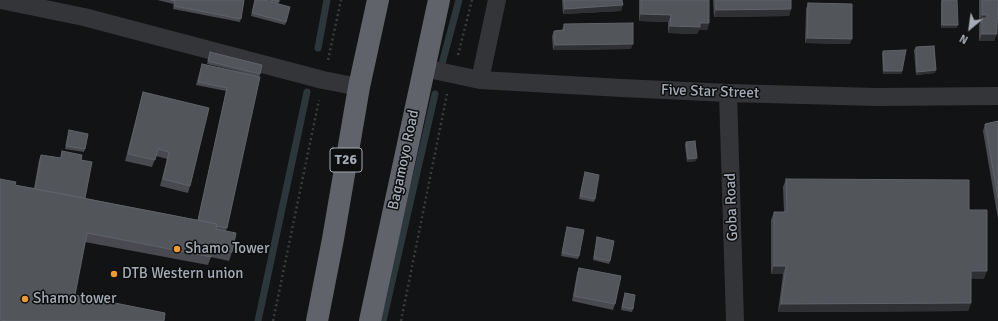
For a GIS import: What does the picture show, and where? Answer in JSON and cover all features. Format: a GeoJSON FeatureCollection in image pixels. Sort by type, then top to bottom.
{"type":"FeatureCollection","features":[{"type":"Feature","properties":{"kind":"highway","name":"T26"},"geometry":{"type":"LineString","coordinates":[[318,321],[359,86],[378,0]]}},
{"type":"Feature","properties":{"kind":"highway","name":"Bagamoyo Road"},"geometry":{"type":"LineString","coordinates":[[370,321],[439,0]]}},
{"type":"Feature","properties":{"kind":"street"},"geometry":{"type":"LineString","coordinates":[[1,0],[84,17],[323,80],[359,86]]}},
{"type":"Feature","properties":{"kind":"street"},"geometry":{"type":"LineString","coordinates":[[480,80],[496,0]]}},
{"type":"Feature","properties":{"kind":"street","name":"Five Star Street"},"geometry":{"type":"LineString","coordinates":[[424,68],[480,80],[728,93],[877,97],[998,96]]}},
{"type":"Feature","properties":{"kind":"street","name":"Goba Road"},"geometry":{"type":"LineString","coordinates":[[728,93],[735,321]]}},
{"type":"Feature","properties":{"kind":"path"},"geometry":{"type":"LineString","coordinates":[[273,321],[341,0]]}},
{"type":"Feature","properties":{"kind":"path"},"geometry":{"type":"LineString","coordinates":[[401,321],[446,99],[472,0]]}},
{"type":"Feature","properties":{"kind":"building"},"geometry":{"type":"Polygon","coordinates":[[[171,0],[244,0],[241,19],[174,6],[175,1],[171,0]]]}},
{"type":"Feature","properties":{"kind":"building"},"geometry":{"type":"Polygon","coordinates":[[[255,0],[264,0],[290,7],[286,22],[252,13],[255,0]]]}},
{"type":"Feature","properties":{"kind":"building"},"geometry":{"type":"Polygon","coordinates":[[[564,0],[622,0],[623,5],[565,9],[564,0]]]}},
{"type":"Feature","properties":{"kind":"building"},"geometry":{"type":"Polygon","coordinates":[[[641,0],[709,0],[709,23],[700,23],[700,27],[670,26],[671,15],[641,14],[641,0]]]}},
{"type":"Feature","properties":{"kind":"building"},"geometry":{"type":"Polygon","coordinates":[[[716,0],[791,0],[791,9],[716,10],[716,0]]]}},
{"type":"Feature","properties":{"kind":"building"},"geometry":{"type":"Polygon","coordinates":[[[942,0],[957,0],[958,25],[942,25],[942,0]]]}},
{"type":"Feature","properties":{"kind":"building"},"geometry":{"type":"Polygon","coordinates":[[[982,0],[998,0],[997,34],[982,34],[982,18],[987,18],[987,15],[982,15],[982,0]]]}},
{"type":"Feature","properties":{"kind":"building"},"geometry":{"type":"Polygon","coordinates":[[[808,3],[852,4],[852,39],[807,38],[808,3]]]}},
{"type":"Feature","properties":{"kind":"building"},"geometry":{"type":"Polygon","coordinates":[[[633,23],[633,44],[555,45],[554,31],[564,30],[564,24],[633,23]]]}},
{"type":"Feature","properties":{"kind":"building"},"geometry":{"type":"Polygon","coordinates":[[[934,46],[936,70],[917,72],[916,47],[934,46]]]}},
{"type":"Feature","properties":{"kind":"building"},"geometry":{"type":"Polygon","coordinates":[[[906,50],[902,71],[884,71],[883,51],[906,50]]]}},
{"type":"Feature","properties":{"kind":"building"},"geometry":{"type":"Polygon","coordinates":[[[210,52],[262,65],[260,74],[208,61],[210,52]]]}},
{"type":"Feature","properties":{"kind":"building"},"geometry":{"type":"Polygon","coordinates":[[[202,64],[260,77],[227,228],[198,220],[227,88],[198,82],[202,64]]]}},
{"type":"Feature","properties":{"kind":"building"},"geometry":{"type":"Polygon","coordinates":[[[143,92],[209,108],[190,186],[163,179],[169,152],[158,149],[155,160],[128,154],[143,92]]]}},
{"type":"Feature","properties":{"kind":"building"},"geometry":{"type":"Polygon","coordinates":[[[998,121],[998,198],[985,124],[998,121]]]}},
{"type":"Feature","properties":{"kind":"building"},"geometry":{"type":"Polygon","coordinates":[[[69,130],[88,134],[85,149],[66,146],[69,130]]]}},
{"type":"Feature","properties":{"kind":"building"},"geometry":{"type":"Polygon","coordinates":[[[695,141],[697,158],[688,159],[686,142],[695,141]]]}},
{"type":"Feature","properties":{"kind":"building"},"geometry":{"type":"Polygon","coordinates":[[[62,151],[82,155],[81,160],[92,162],[85,198],[35,189],[41,155],[61,158],[62,151]]]}},
{"type":"Feature","properties":{"kind":"building"},"geometry":{"type":"Polygon","coordinates":[[[585,172],[599,175],[595,199],[580,196],[585,172]]]}},
{"type":"Feature","properties":{"kind":"building","name":"Shamo Tower"},"geometry":{"type":"Polygon","coordinates":[[[0,179],[16,182],[15,185],[217,224],[216,229],[236,233],[232,252],[212,248],[211,257],[87,233],[75,295],[165,313],[164,321],[0,320],[0,179]]]}},
{"type":"Feature","properties":{"kind":"building"},"geometry":{"type":"Polygon","coordinates":[[[786,179],[969,180],[969,210],[987,210],[987,271],[971,271],[971,303],[781,304],[786,266],[774,266],[774,212],[787,212],[786,179]]]}},
{"type":"Feature","properties":{"kind":"building"},"geometry":{"type":"Polygon","coordinates":[[[567,227],[584,230],[579,256],[562,253],[567,227]]]}},
{"type":"Feature","properties":{"kind":"building"},"geometry":{"type":"Polygon","coordinates":[[[597,237],[614,241],[610,261],[594,258],[597,237]]]}},
{"type":"Feature","properties":{"kind":"building"},"geometry":{"type":"Polygon","coordinates":[[[579,268],[621,276],[615,304],[574,296],[579,268]]]}},
{"type":"Feature","properties":{"kind":"building"},"geometry":{"type":"Polygon","coordinates":[[[625,293],[635,295],[633,309],[622,307],[625,293]]]}},
{"type":"Feature","properties":{"kind":"waterway"},"geometry":{"type":"LineString","coordinates":[[318,48],[327,0]]}},
{"type":"Feature","properties":{"kind":"waterway"},"geometry":{"type":"LineString","coordinates":[[440,71],[459,0]]}},
{"type":"Feature","properties":{"kind":"waterway"},"geometry":{"type":"LineString","coordinates":[[258,321],[307,92]]}},
{"type":"Feature","properties":{"kind":"waterway"},"geometry":{"type":"LineString","coordinates":[[383,321],[435,94]]}},
{"type":"Feature","properties":{"kind":"place","name":"Shamo Tower"},"geometry":{"type":"Point","coordinates":[177,249]}},
{"type":"Feature","properties":{"kind":"place","name":"DTB Western union"},"geometry":{"type":"Point","coordinates":[114,274]}},
{"type":"Feature","properties":{"kind":"place","name":"Shamo tower"},"geometry":{"type":"Point","coordinates":[25,299]}}]}
